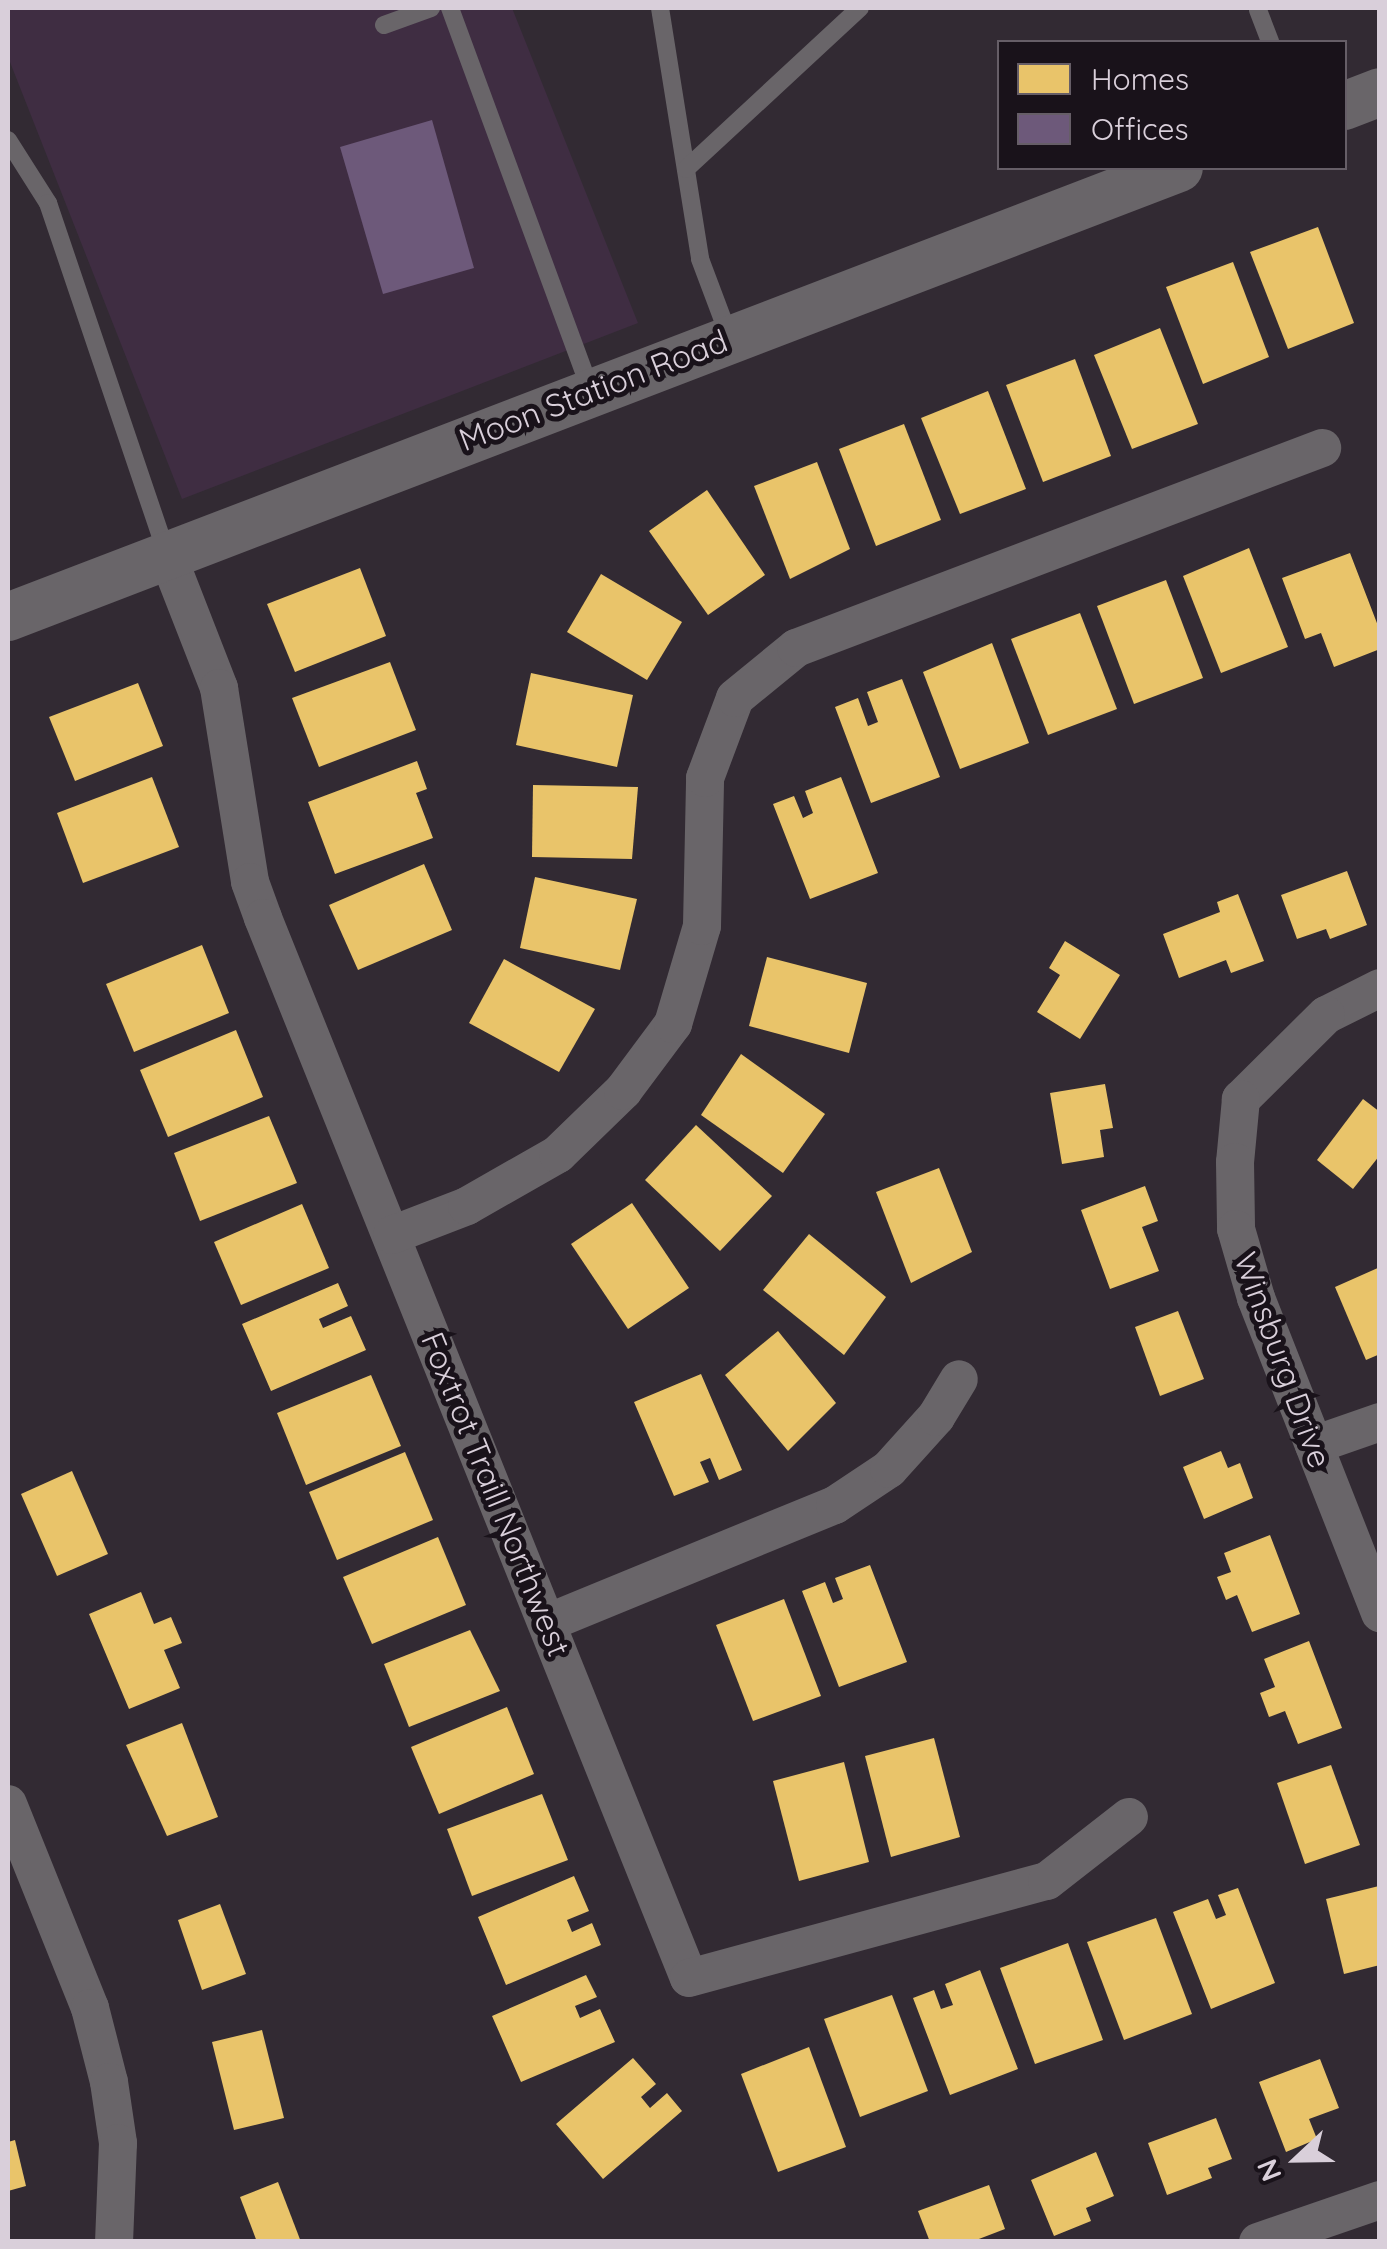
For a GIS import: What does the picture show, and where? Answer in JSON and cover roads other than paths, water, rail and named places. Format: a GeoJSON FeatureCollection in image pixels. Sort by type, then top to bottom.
{"type":"FeatureCollection","features":[{"type":"Feature","properties":{"kind":"street"},"geometry":{"type":"LineString","coordinates":[[1347,105],[1380,92]]}},
{"type":"Feature","properties":{"kind":"street","name":"Moon Station Road"},"geometry":{"type":"LineString","coordinates":[[8,618],[729,336],[1175,170]]}},
{"type":"Feature","properties":{"kind":"street"},"geometry":{"type":"LineString","coordinates":[[392,1235],[467,1206],[558,1154],[623,1091],[672,1024],[702,926],[704,778],[735,698],[796,648],[1322,448]]}},
{"type":"Feature","properties":{"kind":"street","name":"Foxtrot Traill Northwest"},"geometry":{"type":"LineString","coordinates":[[168,557],[218,688],[250,882],[688,1978],[1047,1881],[1129,1817]]}},
{"type":"Feature","properties":{"kind":"street","name":"Winsburg Drive"},"geometry":{"type":"LineString","coordinates":[[1380,988],[1326,1014],[1240,1099],[1236,1229],[1380,1613]]}},
{"type":"Feature","properties":{"kind":"street"},"geometry":{"type":"LineString","coordinates":[[547,1623],[835,1505],[889,1469],[936,1417],[959,1379]]}},
{"type":"Feature","properties":{"kind":"street"},"geometry":{"type":"LineString","coordinates":[[1314,1445],[1380,1422]]}},
{"type":"Feature","properties":{"kind":"street"},"geometry":{"type":"LineString","coordinates":[[8,1804],[90,2008],[109,2082],[118,2143],[114,2242]]}},
{"type":"Feature","properties":{"kind":"street"},"geometry":{"type":"LineString","coordinates":[[1258,2242],[1380,2200]]}},
{"type":"Feature","properties":{"kind":"lane"},"geometry":{"type":"LineString","coordinates":[[384,26],[431,8]]}},
{"type":"Feature","properties":{"kind":"lane"},"geometry":{"type":"LineString","coordinates":[[450,8],[591,391]]}},
{"type":"Feature","properties":{"kind":"lane"},"geometry":{"type":"LineString","coordinates":[[660,8],[700,259],[729,336]]}},
{"type":"Feature","properties":{"kind":"lane"},"geometry":{"type":"LineString","coordinates":[[686,169],[860,8]]}},
{"type":"Feature","properties":{"kind":"lane"},"geometry":{"type":"LineString","coordinates":[[1258,10],[1269,40]]}},
{"type":"Feature","properties":{"kind":"lane"},"geometry":{"type":"LineString","coordinates":[[8,140],[48,203],[168,557]]}}]}
